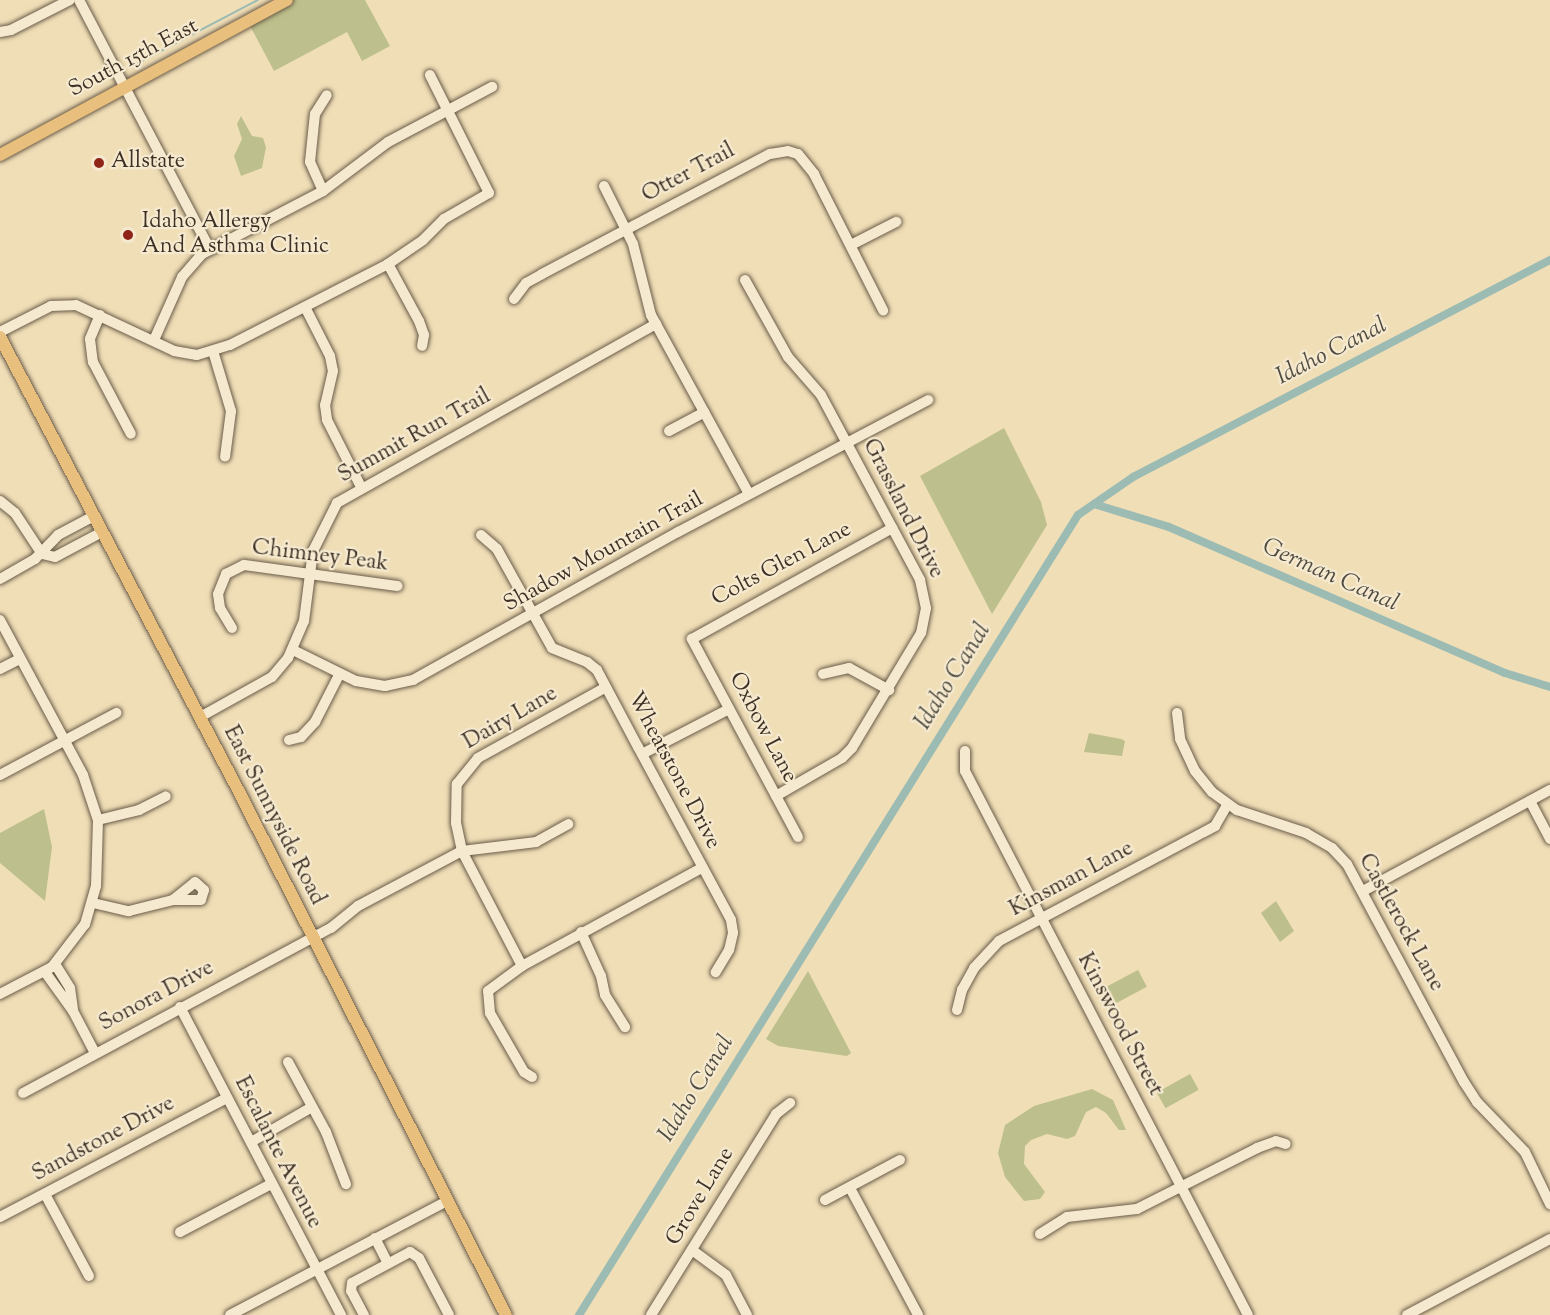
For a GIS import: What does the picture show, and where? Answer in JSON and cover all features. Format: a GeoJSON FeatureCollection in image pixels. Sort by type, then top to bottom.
{"type":"FeatureCollection","features":[{"type":"Feature","properties":{"kind":"main road","name":"South 15th East"},"geometry":{"type":"LineString","coordinates":[[0,155],[287,0]]}},
{"type":"Feature","properties":{"kind":"main road","name":"East Sunnyside Road"},"geometry":{"type":"LineString","coordinates":[[0,335],[200,717],[506,1315]]}},
{"type":"Feature","properties":{"kind":"street"},"geometry":{"type":"LineString","coordinates":[[0,32],[11,30],[70,0]]}},
{"type":"Feature","properties":{"kind":"street"},"geometry":{"type":"LineString","coordinates":[[79,0],[210,250]]}},
{"type":"Feature","properties":{"kind":"street"},"geometry":{"type":"LineString","coordinates":[[0,335],[58,303],[90,309],[174,351],[197,355],[213,351],[305,307],[387,264],[419,244],[444,219],[489,193],[430,75]]}},
{"type":"Feature","properties":{"kind":"street"},"geometry":{"type":"LineString","coordinates":[[154,340],[182,277],[192,262],[210,250],[323,190],[388,142],[492,87]]}},
{"type":"Feature","properties":{"kind":"street"},"geometry":{"type":"LineString","coordinates":[[323,190],[310,162],[315,114],[327,95]]}},
{"type":"Feature","properties":{"kind":"street","name":"Otter Trail"},"geometry":{"type":"LineString","coordinates":[[514,299],[526,283],[770,154],[788,151],[807,162],[883,310]]}},
{"type":"Feature","properties":{"kind":"street"},"geometry":{"type":"LineString","coordinates":[[604,186],[627,230],[638,259],[646,304],[749,494]]}},
{"type":"Feature","properties":{"kind":"street"},"geometry":{"type":"LineString","coordinates":[[851,245],[896,222]]}},
{"type":"Feature","properties":{"kind":"street"},"geometry":{"type":"LineString","coordinates":[[387,264],[419,321],[424,335],[422,346]]}},
{"type":"Feature","properties":{"kind":"street","name":"Grassland Drive"},"geometry":{"type":"LineString","coordinates":[[745,280],[788,357],[821,395],[920,580],[926,608],[921,633],[889,690],[842,758],[776,796]]}},
{"type":"Feature","properties":{"kind":"street"},"geometry":{"type":"LineString","coordinates":[[305,307],[331,363],[325,405],[327,420],[361,487]]}},
{"type":"Feature","properties":{"kind":"street"},"geometry":{"type":"LineString","coordinates":[[100,315],[90,339],[93,362],[131,434]]}},
{"type":"Feature","properties":{"kind":"street","name":"Summit Run Trail"},"geometry":{"type":"LineString","coordinates":[[200,717],[272,677],[292,650],[304,621],[312,573],[313,551],[328,515],[337,503],[361,487],[573,374],[656,324]]}},
{"type":"Feature","properties":{"kind":"street"},"geometry":{"type":"LineString","coordinates":[[213,351],[231,411],[225,457]]}},
{"type":"Feature","properties":{"kind":"street","name":"Shadow Mountain Trail"},"geometry":{"type":"LineString","coordinates":[[292,650],[339,675],[376,686],[394,686],[429,673],[749,494],[928,400]]}},
{"type":"Feature","properties":{"kind":"street"},"geometry":{"type":"LineString","coordinates":[[669,430],[704,412]]}},
{"type":"Feature","properties":{"kind":"street"},"geometry":{"type":"LineString","coordinates":[[0,501],[15,513],[42,554],[55,557],[102,532]]}},
{"type":"Feature","properties":{"kind":"street"},"geometry":{"type":"LineString","coordinates":[[0,579],[42,554],[45,545],[58,535],[93,516]]}},
{"type":"Feature","properties":{"kind":"street","name":"Colts Glen Lane"},"geometry":{"type":"LineString","coordinates":[[692,639],[892,528]]}},
{"type":"Feature","properties":{"kind":"street","name":"Wheatstone Drive"},"geometry":{"type":"LineString","coordinates":[[481,535],[497,549],[552,648],[587,662],[606,687],[733,929],[729,950],[716,972]]}},
{"type":"Feature","properties":{"kind":"street","name":"Chimney Peak"},"geometry":{"type":"LineString","coordinates":[[232,628],[218,601],[222,578],[234,568],[244,565],[398,586]]}},
{"type":"Feature","properties":{"kind":"street"},"geometry":{"type":"LineString","coordinates":[[0,620],[90,790],[99,820],[93,903],[78,936],[55,964],[45,972],[1,992]]}},
{"type":"Feature","properties":{"kind":"street","name":"Oxbow Lane"},"geometry":{"type":"LineString","coordinates":[[692,639],[798,837]]}},
{"type":"Feature","properties":{"kind":"street"},"geometry":{"type":"LineString","coordinates":[[0,669],[20,659]]}},
{"type":"Feature","properties":{"kind":"street"},"geometry":{"type":"LineString","coordinates":[[823,674],[849,668],[889,690]]}},
{"type":"Feature","properties":{"kind":"street"},"geometry":{"type":"LineString","coordinates":[[289,740],[301,737],[315,722],[339,675]]}},
{"type":"Feature","properties":{"kind":"street","name":"Dairy Lane"},"geometry":{"type":"LineString","coordinates":[[522,966],[462,851],[454,798],[457,784],[468,766],[606,687]]}},
{"type":"Feature","properties":{"kind":"street"},"geometry":{"type":"LineString","coordinates":[[642,754],[729,709]]}},
{"type":"Feature","properties":{"kind":"street"},"geometry":{"type":"LineString","coordinates":[[0,775],[116,713]]}},
{"type":"Feature","properties":{"kind":"street","name":"Castlerock Lane"},"geometry":{"type":"LineString","coordinates":[[1177,713],[1180,739],[1195,771],[1227,805],[1320,840],[1347,864],[1464,1082],[1477,1102],[1525,1152],[1550,1204]]}},
{"type":"Feature","properties":{"kind":"street","name":"Kinswood Street"},"geometry":{"type":"LineString","coordinates":[[965,751],[965,771],[1248,1315]]}},
{"type":"Feature","properties":{"kind":"street"},"geometry":{"type":"LineString","coordinates":[[1363,891],[1550,790]]}},
{"type":"Feature","properties":{"kind":"street"},"geometry":{"type":"LineString","coordinates":[[99,820],[139,810],[166,796]]}},
{"type":"Feature","properties":{"kind":"street"},"geometry":{"type":"LineString","coordinates":[[1530,801],[1550,839]]}},
{"type":"Feature","properties":{"kind":"street","name":"Kinsman Lane"},"geometry":{"type":"LineString","coordinates":[[957,1010],[962,990],[985,955],[999,941],[1215,826],[1227,805]]}},
{"type":"Feature","properties":{"kind":"street"},"geometry":{"type":"LineString","coordinates":[[462,851],[536,842],[568,824]]}},
{"type":"Feature","properties":{"kind":"street","name":"Sonora Drive"},"geometry":{"type":"LineString","coordinates":[[23,1093],[331,928],[358,906],[462,851]]}},
{"type":"Feature","properties":{"kind":"street"},"geometry":{"type":"LineString","coordinates":[[532,1077],[519,1065],[487,1006],[488,991],[522,966],[581,932],[702,868]]}},
{"type":"Feature","properties":{"kind":"street"},"geometry":{"type":"LineString","coordinates":[[93,903],[129,911],[173,900]]}},
{"type":"Feature","properties":{"kind":"street"},"geometry":{"type":"LineString","coordinates":[[581,932],[602,976],[605,995],[625,1027]]}},
{"type":"Feature","properties":{"kind":"street"},"geometry":{"type":"LineString","coordinates":[[55,964],[70,988],[73,1011]]}},
{"type":"Feature","properties":{"kind":"street"},"geometry":{"type":"LineString","coordinates":[[45,972],[73,1011],[95,1053]]}},
{"type":"Feature","properties":{"kind":"street","name":"Escalante Avenue"},"geometry":{"type":"LineString","coordinates":[[180,1007],[341,1315]]}},
{"type":"Feature","properties":{"kind":"street"},"geometry":{"type":"LineString","coordinates":[[288,1062],[312,1107],[346,1184]]}},
{"type":"Feature","properties":{"kind":"street","name":"Sandstone Drive"},"geometry":{"type":"LineString","coordinates":[[0,1217],[227,1098]]}},
{"type":"Feature","properties":{"kind":"street","name":"Grove Lane"},"geometry":{"type":"LineString","coordinates":[[651,1315],[776,1114],[790,1103]]}},
{"type":"Feature","properties":{"kind":"street"},"geometry":{"type":"LineString","coordinates":[[251,1142],[312,1107]]}},
{"type":"Feature","properties":{"kind":"street"},"geometry":{"type":"LineString","coordinates":[[1040,1234],[1068,1217],[1123,1212],[1182,1189],[1257,1148],[1276,1141],[1286,1144]]}},
{"type":"Feature","properties":{"kind":"street"},"geometry":{"type":"LineString","coordinates":[[825,1200],[900,1160]]}},
{"type":"Feature","properties":{"kind":"street"},"geometry":{"type":"LineString","coordinates":[[180,1232],[272,1184]]}},
{"type":"Feature","properties":{"kind":"street"},"geometry":{"type":"LineString","coordinates":[[850,1188],[918,1315]]}},
{"type":"Feature","properties":{"kind":"street"},"geometry":{"type":"LineString","coordinates":[[45,1194],[89,1276]]}},
{"type":"Feature","properties":{"kind":"street"},"geometry":{"type":"LineString","coordinates":[[231,1315],[447,1201]]}},
{"type":"Feature","properties":{"kind":"street"},"geometry":{"type":"LineString","coordinates":[[375,1238],[388,1263]]}},
{"type":"Feature","properties":{"kind":"street"},"geometry":{"type":"LineString","coordinates":[[1407,1315],[1550,1239]]}},
{"type":"Feature","properties":{"kind":"street"},"geometry":{"type":"LineString","coordinates":[[692,1250],[726,1275],[747,1315]]}},
{"type":"Feature","properties":{"kind":"street"},"geometry":{"type":"LineString","coordinates":[[364,1315],[351,1291],[352,1283],[406,1253],[415,1253],[449,1315]]}},
{"type":"Feature","properties":{"kind":"green space"},"geometry":{"type":"Polygon","coordinates":[[[288,0],[365,0],[390,46],[362,61],[347,32],[274,71],[248,22],[288,0]]]}},
{"type":"Feature","properties":{"kind":"green space"},"geometry":{"type":"Polygon","coordinates":[[[241,116],[252,136],[263,138],[266,147],[262,168],[241,176],[234,156],[242,139],[237,124],[241,116]]]}},
{"type":"Feature","properties":{"kind":"green space"},"geometry":{"type":"Polygon","coordinates":[[[1004,428],[1041,502],[1047,525],[992,614],[920,476],[1004,428]]]}},
{"type":"Feature","properties":{"kind":"green space"},"geometry":{"type":"Polygon","coordinates":[[[1089,733],[1125,741],[1122,756],[1084,752],[1089,733]]]}},
{"type":"Feature","properties":{"kind":"green space"},"geometry":{"type":"Polygon","coordinates":[[[44,809],[52,847],[45,901],[0,863],[0,833],[44,809]]]}},
{"type":"Feature","properties":{"kind":"green space"},"geometry":{"type":"Polygon","coordinates":[[[1276,901],[1294,931],[1280,942],[1261,913],[1276,901]]]}},
{"type":"Feature","properties":{"kind":"green space"},"geometry":{"type":"Polygon","coordinates":[[[1138,970],[1147,987],[1114,1004],[1105,987],[1138,970]]]}},
{"type":"Feature","properties":{"kind":"green space"},"geometry":{"type":"Polygon","coordinates":[[[808,971],[851,1053],[847,1056],[778,1046],[766,1039],[808,971]]]}},
{"type":"Feature","properties":{"kind":"green space"},"geometry":{"type":"Polygon","coordinates":[[[1190,1074],[1199,1090],[1165,1108],[1157,1092],[1190,1074]]]}},
{"type":"Feature","properties":{"kind":"green space"},"geometry":{"type":"Polygon","coordinates":[[[1092,1089],[1113,1100],[1126,1130],[1119,1130],[1106,1113],[1096,1107],[1086,1112],[1075,1136],[1067,1139],[1047,1134],[1031,1140],[1025,1146],[1024,1164],[1045,1192],[1040,1199],[1024,1201],[1005,1177],[998,1153],[1005,1125],[1034,1106],[1092,1089]]]}},
{"type":"Feature","properties":{"kind":"waterway"},"geometry":{"type":"LineString","coordinates":[[134,65],[258,0]]}},
{"type":"Feature","properties":{"kind":"waterway","name":"Idaho Canal"},"geometry":{"type":"LineString","coordinates":[[579,1315],[1078,515],[1133,477],[1550,260]]}},
{"type":"Feature","properties":{"kind":"waterway","name":"German Canal"},"geometry":{"type":"LineString","coordinates":[[1094,504],[1169,527],[1505,673],[1550,687]]}},
{"type":"Feature","properties":{"kind":"place","name":"Allstate"},"geometry":{"type":"Point","coordinates":[99,163]}},
{"type":"Feature","properties":{"kind":"place","name":"Idaho Allergy And Asthma Clinic"},"geometry":{"type":"Point","coordinates":[128,235]}}]}
